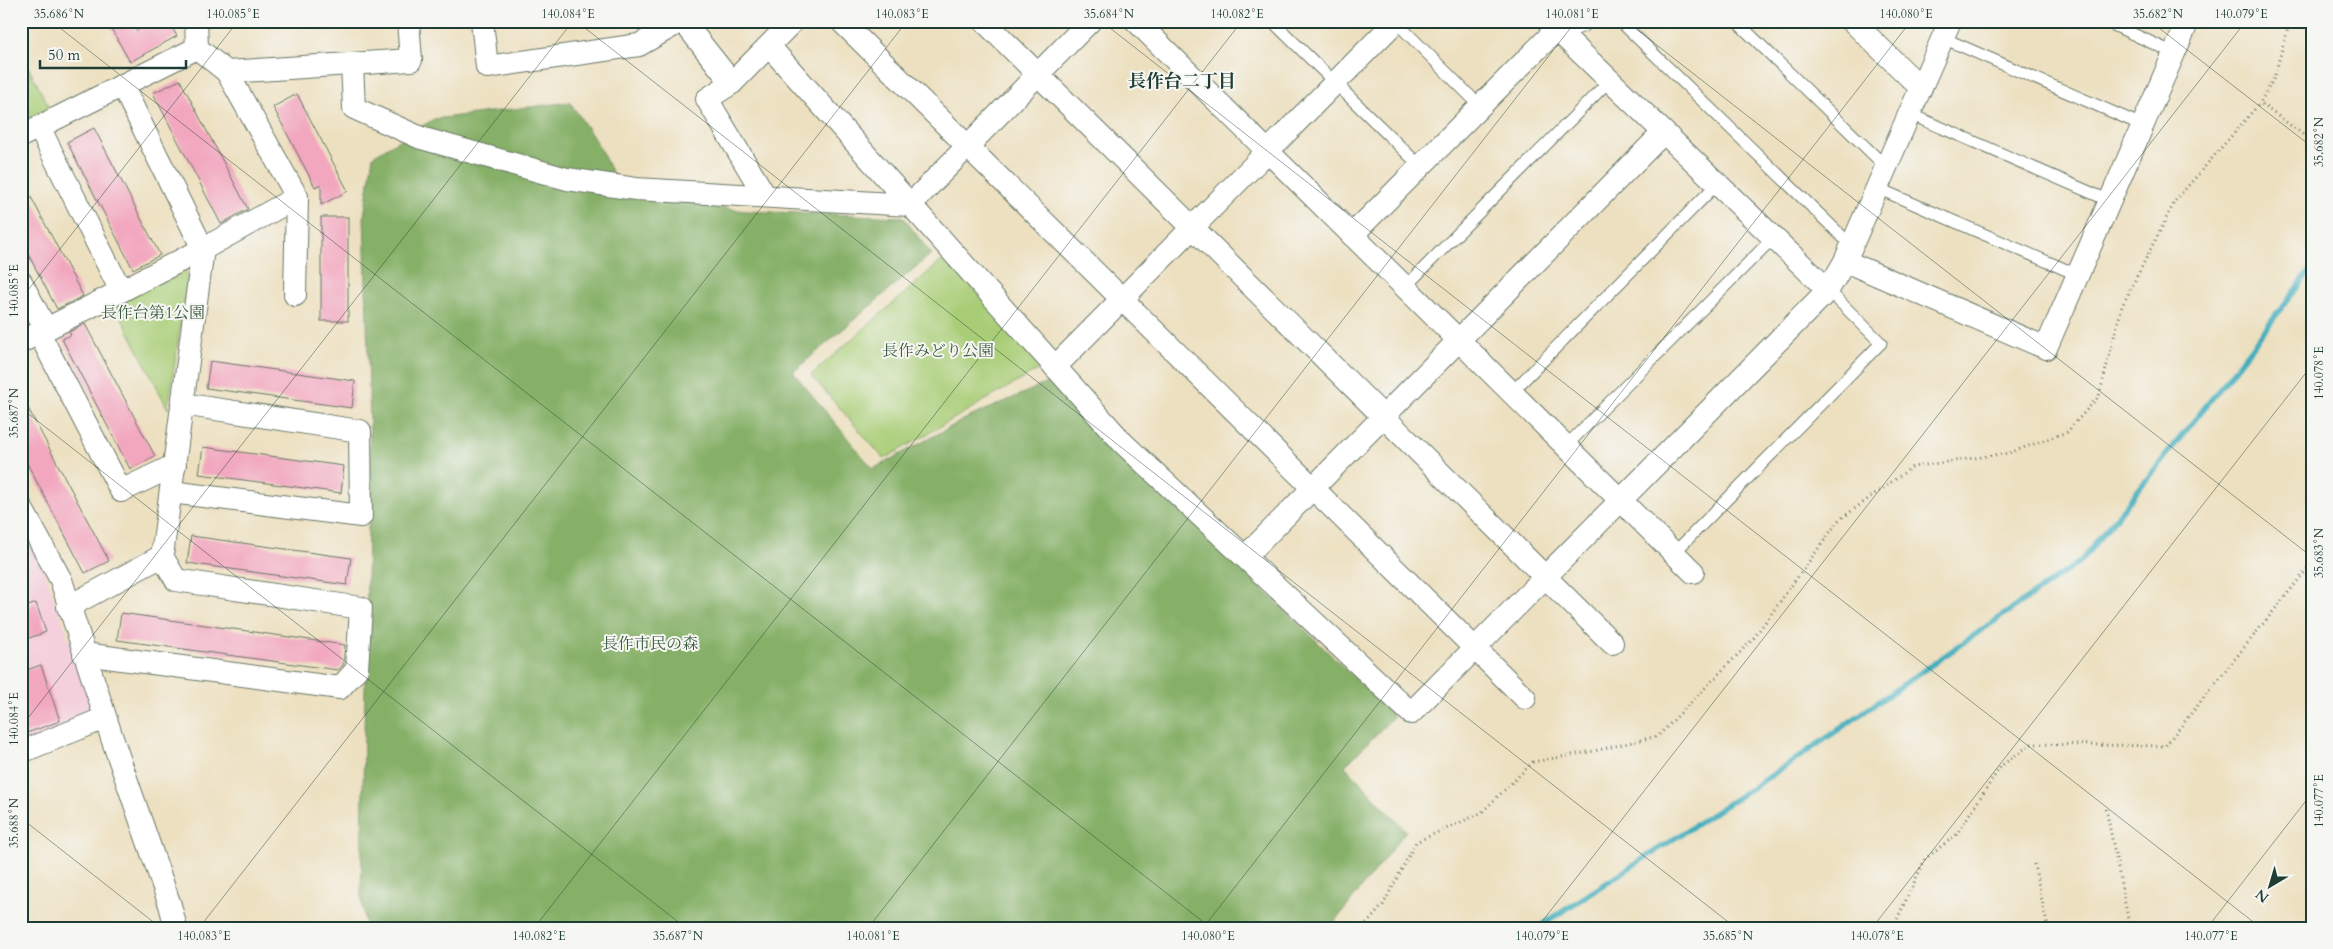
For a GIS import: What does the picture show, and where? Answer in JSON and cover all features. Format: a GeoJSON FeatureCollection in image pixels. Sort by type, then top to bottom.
{"type":"FeatureCollection","features":[{"type":"Feature","properties":{"kind":"street"},"geometry":{"type":"LineString","coordinates":[[196,21],[197,48],[227,72],[297,197],[296,295]]}},
{"type":"Feature","properties":{"kind":"street"},"geometry":{"type":"LineString","coordinates":[[227,72],[411,60],[408,21]]}},
{"type":"Feature","properties":{"kind":"street"},"geometry":{"type":"LineString","coordinates":[[482,21],[487,67],[639,45],[682,21],[732,83]]}},
{"type":"Feature","properties":{"kind":"street"},"geometry":{"type":"LineString","coordinates":[[765,196],[706,99],[732,83],[793,21]]}},
{"type":"Feature","properties":{"kind":"street"},"geometry":{"type":"LineString","coordinates":[[841,21],[1525,698]]}},
{"type":"Feature","properties":{"kind":"street"},"geometry":{"type":"LineString","coordinates":[[984,21],[1612,643]]}},
{"type":"Feature","properties":{"kind":"street"},"geometry":{"type":"LineString","coordinates":[[352,64],[354,108],[421,138],[567,180],[636,189],[910,205],[1090,21]]}},
{"type":"Feature","properties":{"kind":"street"},"geometry":{"type":"LineString","coordinates":[[1136,21],[1693,572]]}},
{"type":"Feature","properties":{"kind":"street"},"geometry":{"type":"LineString","coordinates":[[1055,367],[1395,21]]}},
{"type":"Feature","properties":{"kind":"street"},"geometry":{"type":"LineString","coordinates":[[1352,235],[1480,106],[1552,26],[1582,21]]}},
{"type":"Feature","properties":{"kind":"street"},"geometry":{"type":"LineString","coordinates":[[1852,21],[1921,88]]}},
{"type":"Feature","properties":{"kind":"street"},"geometry":{"type":"LineString","coordinates":[[1849,253],[2046,348],[2188,21]]}},
{"type":"Feature","properties":{"kind":"street"},"geometry":{"type":"LineString","coordinates":[[1552,26],[1828,290]]}},
{"type":"Feature","properties":{"kind":"street"},"geometry":{"type":"LineString","coordinates":[[768,46],[1124,443],[1411,713],[1828,290],[1849,253],[1946,30]]}},
{"type":"Feature","properties":{"kind":"street"},"geometry":{"type":"LineString","coordinates":[[121,291],[30,132],[197,48]]}},
{"type":"Feature","properties":{"kind":"street"},"geometry":{"type":"LineString","coordinates":[[84,654],[340,688],[357,669],[361,608],[176,580],[162,556],[203,249],[122,85]]}},
{"type":"Feature","properties":{"kind":"street"},"geometry":{"type":"LineString","coordinates":[[1245,557],[1663,133]]}},
{"type":"Feature","properties":{"kind":"street"},"geometry":{"type":"LineString","coordinates":[[35,335],[203,249],[297,197]]}},
{"type":"Feature","properties":{"kind":"street"},"geometry":{"type":"LineString","coordinates":[[21,282],[35,335],[121,491],[175,464]]}},
{"type":"Feature","properties":{"kind":"street"},"geometry":{"type":"LineString","coordinates":[[171,492],[361,516],[360,431],[182,404]]}},
{"type":"Feature","properties":{"kind":"street"},"geometry":{"type":"LineString","coordinates":[[21,507],[61,580],[68,607],[170,905],[176,928]]}},
{"type":"Feature","properties":{"kind":"street"},"geometry":{"type":"LineString","coordinates":[[68,607],[162,556]]}},
{"type":"Feature","properties":{"kind":"street"},"geometry":{"type":"LineString","coordinates":[[21,752],[105,718]]}},
{"type":"Feature","properties":{"kind":"lane"},"geometry":{"type":"LineString","coordinates":[[1272,21],[1420,166]]}},
{"type":"Feature","properties":{"kind":"lane"},"geometry":{"type":"LineString","coordinates":[[1395,21],[1480,106]]}},
{"type":"Feature","properties":{"kind":"lane"},"geometry":{"type":"LineString","coordinates":[[1620,21],[1849,253]]}},
{"type":"Feature","properties":{"kind":"lane"},"geometry":{"type":"LineString","coordinates":[[1736,21],[1886,167]]}},
{"type":"Feature","properties":{"kind":"lane"},"geometry":{"type":"LineString","coordinates":[[2105,21],[2174,53]]}},
{"type":"Feature","properties":{"kind":"lane"},"geometry":{"type":"LineString","coordinates":[[1946,30],[2142,126]]}},
{"type":"Feature","properties":{"kind":"lane"},"geometry":{"type":"LineString","coordinates":[[1405,287],[1609,81]]}},
{"type":"Feature","properties":{"kind":"lane"},"geometry":{"type":"LineString","coordinates":[[1910,114],[2110,201]]}},
{"type":"Feature","properties":{"kind":"lane"},"geometry":{"type":"LineString","coordinates":[[1512,392],[1717,184]]}},
{"type":"Feature","properties":{"kind":"lane"},"geometry":{"type":"LineString","coordinates":[[1877,188],[2078,275]]}},
{"type":"Feature","properties":{"kind":"lane"},"geometry":{"type":"LineString","coordinates":[[1566,446],[1773,238]]}},
{"type":"Feature","properties":{"kind":"lane"},"geometry":{"type":"LineString","coordinates":[[1674,553],[1881,343],[1828,290]]}},
{"type":"Feature","properties":{"kind":"path"},"geometry":{"type":"LineString","coordinates":[[1363,928],[1383,905],[1416,842],[1481,813],[1533,762],[1594,751],[1658,736],[1753,639],[1840,520],[1912,467],[2009,453],[2067,432],[2099,396],[2122,306],[2175,201],[2260,103],[2274,78],[2290,21]]}},
{"type":"Feature","properties":{"kind":"path"},"geometry":{"type":"LineString","coordinates":[[2260,103],[2312,142]]}},
{"type":"Feature","properties":{"kind":"path"},"geometry":{"type":"LineString","coordinates":[[1893,928],[1925,859],[1956,835],[2001,766],[2030,744],[2165,746],[2312,564]]}},
{"type":"Feature","properties":{"kind":"path"},"geometry":{"type":"LineString","coordinates":[[2106,809],[2130,928]]}},
{"type":"Feature","properties":{"kind":"path"},"geometry":{"type":"LineString","coordinates":[[2034,864],[2048,928]]}},
{"type":"Feature","properties":{"kind":"shaded area"},"geometry":{"type":"Polygon","coordinates":[[[21,525],[40,558],[95,711],[21,745],[21,525]]]}},
{"type":"Feature","properties":{"kind":"green space"},"geometry":{"type":"Polygon","coordinates":[[[21,53],[49,107],[21,123],[21,53]]]}},
{"type":"Feature","properties":{"kind":"green space","name":"長作市民の森"},"geometry":{"type":"Polygon","coordinates":[[[570,102],[597,143],[623,193],[745,211],[903,217],[931,254],[793,372],[873,469],[965,419],[1049,382],[1394,716],[1345,766],[1406,831],[1330,928],[366,928],[361,895],[370,425],[364,216],[373,156],[434,119],[570,102]]]}},
{"type":"Feature","properties":{"kind":"green space","name":"長作みどり公園"},"geometry":{"type":"Polygon","coordinates":[[[946,257],[1043,367],[884,459],[811,375],[946,257]]]}},
{"type":"Feature","properties":{"kind":"green space","name":"長作台第1公園"},"geometry":{"type":"Polygon","coordinates":[[[182,267],[188,273],[168,409],[113,301],[182,267]]]}},
{"type":"Feature","properties":{"kind":"building"},"geometry":{"type":"Polygon","coordinates":[[[107,21],[130,21],[136,31],[155,21],[168,21],[177,36],[130,62],[107,21]]]}},
{"type":"Feature","properties":{"kind":"building"},"geometry":{"type":"Polygon","coordinates":[[[180,80],[248,209],[221,224],[153,93],[180,80]]]}},
{"type":"Feature","properties":{"kind":"building"},"geometry":{"type":"Polygon","coordinates":[[[297,94],[348,191],[321,205],[321,184],[315,187],[273,107],[297,94]]]}},
{"type":"Feature","properties":{"kind":"building"},"geometry":{"type":"Polygon","coordinates":[[[94,128],[160,255],[133,269],[67,142],[94,128]]]}},
{"type":"Feature","properties":{"kind":"building"},"geometry":{"type":"Polygon","coordinates":[[[21,178],[83,296],[57,309],[27,252],[21,254],[21,178]]]}},
{"type":"Feature","properties":{"kind":"building"},"geometry":{"type":"Polygon","coordinates":[[[321,217],[348,217],[348,321],[321,321],[321,217]]]}},
{"type":"Feature","properties":{"kind":"building"},"geometry":{"type":"Polygon","coordinates":[[[85,324],[155,456],[130,469],[62,339],[71,335],[69,332],[85,324]]]}},
{"type":"Feature","properties":{"kind":"building"},"geometry":{"type":"Polygon","coordinates":[[[210,361],[355,381],[352,408],[206,388],[210,361]]]}},
{"type":"Feature","properties":{"kind":"building"},"geometry":{"type":"Polygon","coordinates":[[[21,395],[109,561],[85,573],[21,452],[21,395]]]}},
{"type":"Feature","properties":{"kind":"building"},"geometry":{"type":"Polygon","coordinates":[[[203,447],[344,466],[341,493],[199,474],[203,447]]]}},
{"type":"Feature","properties":{"kind":"building"},"geometry":{"type":"Polygon","coordinates":[[[191,536],[351,558],[347,585],[187,563],[191,536]]]}},
{"type":"Feature","properties":{"kind":"building"},"geometry":{"type":"Polygon","coordinates":[[[36,603],[46,632],[21,641],[21,609],[36,603]]]}},
{"type":"Feature","properties":{"kind":"building"},"geometry":{"type":"Polygon","coordinates":[[[121,613],[345,645],[343,665],[338,670],[117,640],[121,613]]]}},
{"type":"Feature","properties":{"kind":"building"},"geometry":{"type":"Polygon","coordinates":[[[41,665],[60,721],[21,735],[21,672],[41,665]]]}},
{"type":"Feature","properties":{"kind":"waterway"},"geometry":{"type":"LineString","coordinates":[[1537,928],[1792,762],[2081,561],[2222,386],[2312,268]]}},
{"type":"Feature","properties":{"kind":"district","name":"長作台二丁目"},"geometry":{"type":"Point","coordinates":[1182,81]}}]}
